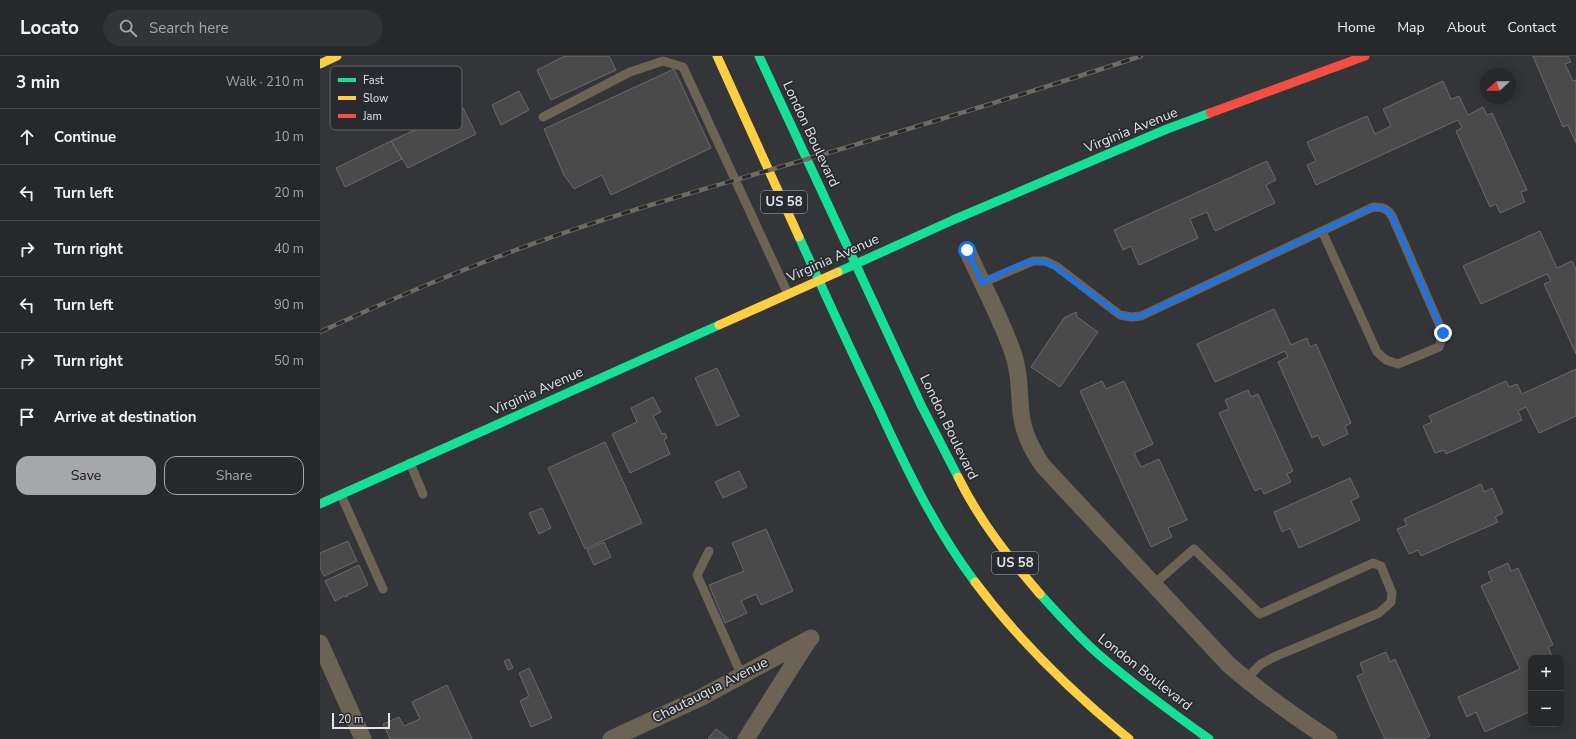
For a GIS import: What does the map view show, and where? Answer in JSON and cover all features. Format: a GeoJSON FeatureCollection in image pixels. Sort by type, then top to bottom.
{"type":"FeatureCollection","features":[{"type":"Feature","properties":{"kind":"main road"},"geometry":{"type":"LineString","coordinates":[[320,64],[337,56]]}},
{"type":"Feature","properties":{"kind":"main road","name":"US 58"},"geometry":{"type":"LineString","coordinates":[[717,56],[851,349],[926,506],[942,534],[974,582],[1010,626],[1047,665],[1129,739]]}},
{"type":"Feature","properties":{"kind":"main road","name":"London Boulevard"},"geometry":{"type":"LineString","coordinates":[[759,56],[922,405],[968,498],[1004,550],[1045,600],[1069,626],[1097,653],[1149,696],[1210,739]]}},
{"type":"Feature","properties":{"kind":"main road","name":"Virginia Avenue"},"geometry":{"type":"LineString","coordinates":[[320,504],[960,217],[1167,129],[1365,56]]}},
{"type":"Feature","properties":{"kind":"street"},"geometry":{"type":"LineString","coordinates":[[967,250],[1013,351],[1019,376],[1021,414],[1025,432],[1033,451],[1043,466],[1228,664],[1292,714],[1329,739]]}},
{"type":"Feature","properties":{"kind":"street","name":"Chautauqua Avenue"},"geometry":{"type":"LineString","coordinates":[[611,739],[702,697],[810,639],[746,739]]}},
{"type":"Feature","properties":{"kind":"street"},"geometry":{"type":"LineString","coordinates":[[320,643],[363,739]]}},
{"type":"Feature","properties":{"kind":"lane"},"geometry":{"type":"LineString","coordinates":[[543,117],[630,72],[663,60],[683,68],[788,294]]}},
{"type":"Feature","properties":{"kind":"lane"},"geometry":{"type":"LineString","coordinates":[[982,283],[1033,261],[1045,261],[1056,266],[1063,273],[1120,315],[1131,317],[1141,316],[1373,207],[1382,208],[1388,211],[1443,333],[1439,347],[1398,364],[1386,360],[1377,352],[1322,231]]}},
{"type":"Feature","properties":{"kind":"lane"},"geometry":{"type":"LineString","coordinates":[[410,463],[423,494]]}},
{"type":"Feature","properties":{"kind":"lane"},"geometry":{"type":"LineString","coordinates":[[341,495],[383,589]]}},
{"type":"Feature","properties":{"kind":"lane"},"geometry":{"type":"LineString","coordinates":[[1154,584],[1194,549],[1260,614],[1373,563],[1381,566],[1392,593],[1391,602],[1380,613],[1274,657],[1261,664],[1246,679]]}},
{"type":"Feature","properties":{"kind":"lane"},"geometry":{"type":"LineString","coordinates":[[708,551],[697,575],[742,676]]}},
{"type":"Feature","properties":{"kind":"building"},"geometry":{"type":"Polygon","coordinates":[[[565,56],[609,56],[616,70],[551,100],[537,70],[565,56]]]}},
{"type":"Feature","properties":{"kind":"building"},"geometry":{"type":"Polygon","coordinates":[[[1533,56],[1568,56],[1571,62],[1565,64],[1573,81],[1576,80],[1576,143],[1568,125],[1563,127],[1533,56]]]}},
{"type":"Feature","properties":{"kind":"building"},"geometry":{"type":"Polygon","coordinates":[[[674,69],[711,148],[611,195],[602,175],[574,189],[564,175],[544,129],[674,69]]]}},
{"type":"Feature","properties":{"kind":"building"},"geometry":{"type":"Polygon","coordinates":[[[1443,81],[1451,99],[1459,96],[1468,115],[1483,107],[1487,115],[1492,113],[1527,190],[1521,192],[1525,202],[1500,213],[1496,204],[1490,207],[1456,131],[1462,128],[1458,120],[1316,185],[1307,165],[1316,161],[1307,142],[1367,116],[1375,134],[1391,126],[1383,109],[1443,81]]]}},
{"type":"Feature","properties":{"kind":"building"},"geometry":{"type":"Polygon","coordinates":[[[519,91],[529,110],[501,125],[492,105],[519,91]]]}},
{"type":"Feature","properties":{"kind":"building"},"geometry":{"type":"Polygon","coordinates":[[[462,108],[476,134],[408,168],[391,141],[415,130],[462,130],[462,108]]]}},
{"type":"Feature","properties":{"kind":"building"},"geometry":{"type":"Polygon","coordinates":[[[391,141],[402,159],[345,187],[336,168],[391,141]]]}},
{"type":"Feature","properties":{"kind":"building"},"geometry":{"type":"Polygon","coordinates":[[[1267,161],[1276,180],[1266,185],[1275,203],[1215,231],[1207,212],[1190,219],[1198,238],[1139,265],[1131,246],[1123,250],[1114,230],[1267,161]]]}},
{"type":"Feature","properties":{"kind":"building"},"geometry":{"type":"Polygon","coordinates":[[[1540,231],[1557,268],[1572,261],[1576,269],[1576,354],[1544,284],[1551,281],[1547,274],[1481,304],[1463,266],[1540,231]]]}},
{"type":"Feature","properties":{"kind":"building"},"geometry":{"type":"Polygon","coordinates":[[[1274,309],[1291,345],[1307,338],[1310,347],[1316,344],[1351,423],[1345,426],[1348,434],[1323,446],[1318,435],[1312,438],[1278,362],[1288,357],[1285,351],[1215,382],[1197,344],[1274,309]]]}},
{"type":"Feature","properties":{"kind":"building"},"geometry":{"type":"Polygon","coordinates":[[[1076,312],[1077,317],[1098,332],[1060,387],[1031,367],[1064,318],[1076,312]]]}},
{"type":"Feature","properties":{"kind":"building"},"geometry":{"type":"Polygon","coordinates":[[[717,368],[739,416],[717,426],[695,378],[717,368]]]}},
{"type":"Feature","properties":{"kind":"building"},"geometry":{"type":"Polygon","coordinates":[[[1576,369],[1576,416],[1539,433],[1526,407],[1518,411],[1522,420],[1446,454],[1444,450],[1435,453],[1423,426],[1432,422],[1429,416],[1506,381],[1509,387],[1517,384],[1522,394],[1576,369]]]}},
{"type":"Feature","properties":{"kind":"building"},"geometry":{"type":"Polygon","coordinates":[[[1102,381],[1106,389],[1124,381],[1153,444],[1134,453],[1141,467],[1159,459],[1187,520],[1168,528],[1172,537],[1151,547],[1080,391],[1102,381]]]}},
{"type":"Feature","properties":{"kind":"building"},"geometry":{"type":"Polygon","coordinates":[[[1248,390],[1251,397],[1258,394],[1293,471],[1287,474],[1291,482],[1264,494],[1261,488],[1255,491],[1219,413],[1229,409],[1225,400],[1248,390]]]}},
{"type":"Feature","properties":{"kind":"building"},"geometry":{"type":"Polygon","coordinates":[[[653,397],[661,412],[653,416],[662,434],[665,433],[667,438],[664,440],[670,454],[630,473],[612,434],[637,422],[631,408],[653,397]]]}},
{"type":"Feature","properties":{"kind":"building"},"geometry":{"type":"Polygon","coordinates":[[[605,442],[642,523],[585,549],[548,468],[605,442]]]}},
{"type":"Feature","properties":{"kind":"building"},"geometry":{"type":"Polygon","coordinates":[[[739,471],[747,487],[723,498],[715,482],[739,471]]]}},
{"type":"Feature","properties":{"kind":"building"},"geometry":{"type":"Polygon","coordinates":[[[1350,478],[1359,497],[1351,501],[1360,520],[1299,548],[1290,528],[1282,532],[1274,512],[1350,478]]]}},
{"type":"Feature","properties":{"kind":"building"},"geometry":{"type":"Polygon","coordinates":[[[1481,484],[1484,492],[1492,488],[1503,513],[1495,517],[1498,522],[1421,556],[1418,550],[1409,554],[1397,529],[1407,525],[1404,519],[1481,484]]]}},
{"type":"Feature","properties":{"kind":"building"},"geometry":{"type":"Polygon","coordinates":[[[542,508],[551,528],[539,534],[529,513],[542,508]]]}},
{"type":"Feature","properties":{"kind":"building"},"geometry":{"type":"Polygon","coordinates":[[[766,529],[793,591],[761,605],[756,594],[741,601],[747,613],[725,623],[709,585],[744,571],[732,543],[766,529]]]}},
{"type":"Feature","properties":{"kind":"building"},"geometry":{"type":"Polygon","coordinates":[[[348,541],[357,561],[324,576],[320,568],[320,553],[348,541]]]}},
{"type":"Feature","properties":{"kind":"building"},"geometry":{"type":"Polygon","coordinates":[[[604,542],[611,557],[594,565],[587,550],[604,542]]]}},
{"type":"Feature","properties":{"kind":"building"},"geometry":{"type":"Polygon","coordinates":[[[1508,563],[1511,571],[1518,568],[1553,645],[1548,647],[1552,655],[1528,655],[1528,712],[1485,732],[1476,712],[1467,717],[1458,697],[1520,669],[1481,586],[1492,581],[1488,572],[1508,563]]]}},
{"type":"Feature","properties":{"kind":"building"},"geometry":{"type":"Polygon","coordinates":[[[359,565],[368,585],[335,601],[325,581],[359,565]]]}},
{"type":"Feature","properties":{"kind":"building"},"geometry":{"type":"Polygon","coordinates":[[[1386,652],[1390,662],[1395,659],[1430,736],[1424,739],[1385,739],[1372,711],[1357,676],[1364,673],[1360,663],[1386,652]]]}},
{"type":"Feature","properties":{"kind":"building"},"geometry":{"type":"Polygon","coordinates":[[[509,659],[513,668],[508,670],[504,661],[509,659]]]}},
{"type":"Feature","properties":{"kind":"building"},"geometry":{"type":"Polygon","coordinates":[[[529,668],[552,718],[531,727],[520,701],[529,696],[519,673],[529,668]]]}},
{"type":"Feature","properties":{"kind":"building"},"geometry":{"type":"Polygon","coordinates":[[[447,685],[472,739],[390,739],[383,724],[399,717],[404,726],[420,719],[412,702],[447,685]]]}},
{"type":"Feature","properties":{"kind":"building"},"geometry":{"type":"Polygon","coordinates":[[[716,729],[729,739],[708,739],[716,729]]]}},
{"type":"Feature","properties":{"kind":"railway"},"geometry":{"type":"LineString","coordinates":[[320,332],[449,276],[524,247],[620,214],[945,118],[1141,56]]}},
{"type":"Feature","properties":{"kind":"traffic: fast"},"geometry":{"type":"LineString","coordinates":[[759,56],[921,405],[958,477]]}},
{"type":"Feature","properties":{"kind":"traffic: fast"},"geometry":{"type":"LineString","coordinates":[[838,272],[953,220],[1167,129],[1210,113]]}},
{"type":"Feature","properties":{"kind":"traffic: fast"},"geometry":{"type":"LineString","coordinates":[[799,237],[910,475],[947,541],[975,582]]}},
{"type":"Feature","properties":{"kind":"traffic: fast"},"geometry":{"type":"LineString","coordinates":[[320,504],[719,325]]}},
{"type":"Feature","properties":{"kind":"traffic: fast"},"geometry":{"type":"LineString","coordinates":[[1040,594],[1075,632],[1097,653],[1152,698],[1209,739]]}},
{"type":"Feature","properties":{"kind":"traffic: slow"},"geometry":{"type":"LineString","coordinates":[[320,64],[337,56]]}},
{"type":"Feature","properties":{"kind":"traffic: slow"},"geometry":{"type":"LineString","coordinates":[[717,56],[799,237]]}},
{"type":"Feature","properties":{"kind":"traffic: slow"},"geometry":{"type":"LineString","coordinates":[[719,325],[838,272]]}},
{"type":"Feature","properties":{"kind":"traffic: slow"},"geometry":{"type":"LineString","coordinates":[[958,477],[975,508],[995,538],[1040,594]]}},
{"type":"Feature","properties":{"kind":"traffic: slow"},"geometry":{"type":"LineString","coordinates":[[975,582],[1010,625],[1047,665],[1087,703],[1129,739]]}},
{"type":"Feature","properties":{"kind":"traffic: jam"},"geometry":{"type":"LineString","coordinates":[[1210,113],[1365,56]]}},
{"type":"Feature","properties":{"kind":"route"},"geometry":{"type":"LineString","coordinates":[[967,250],[982,283],[1021,265],[1033,261],[1045,261],[1056,266],[1063,273],[1120,315],[1131,317],[1141,316],[1373,207],[1382,208],[1388,211],[1392,216],[1443,333]]}}]}
